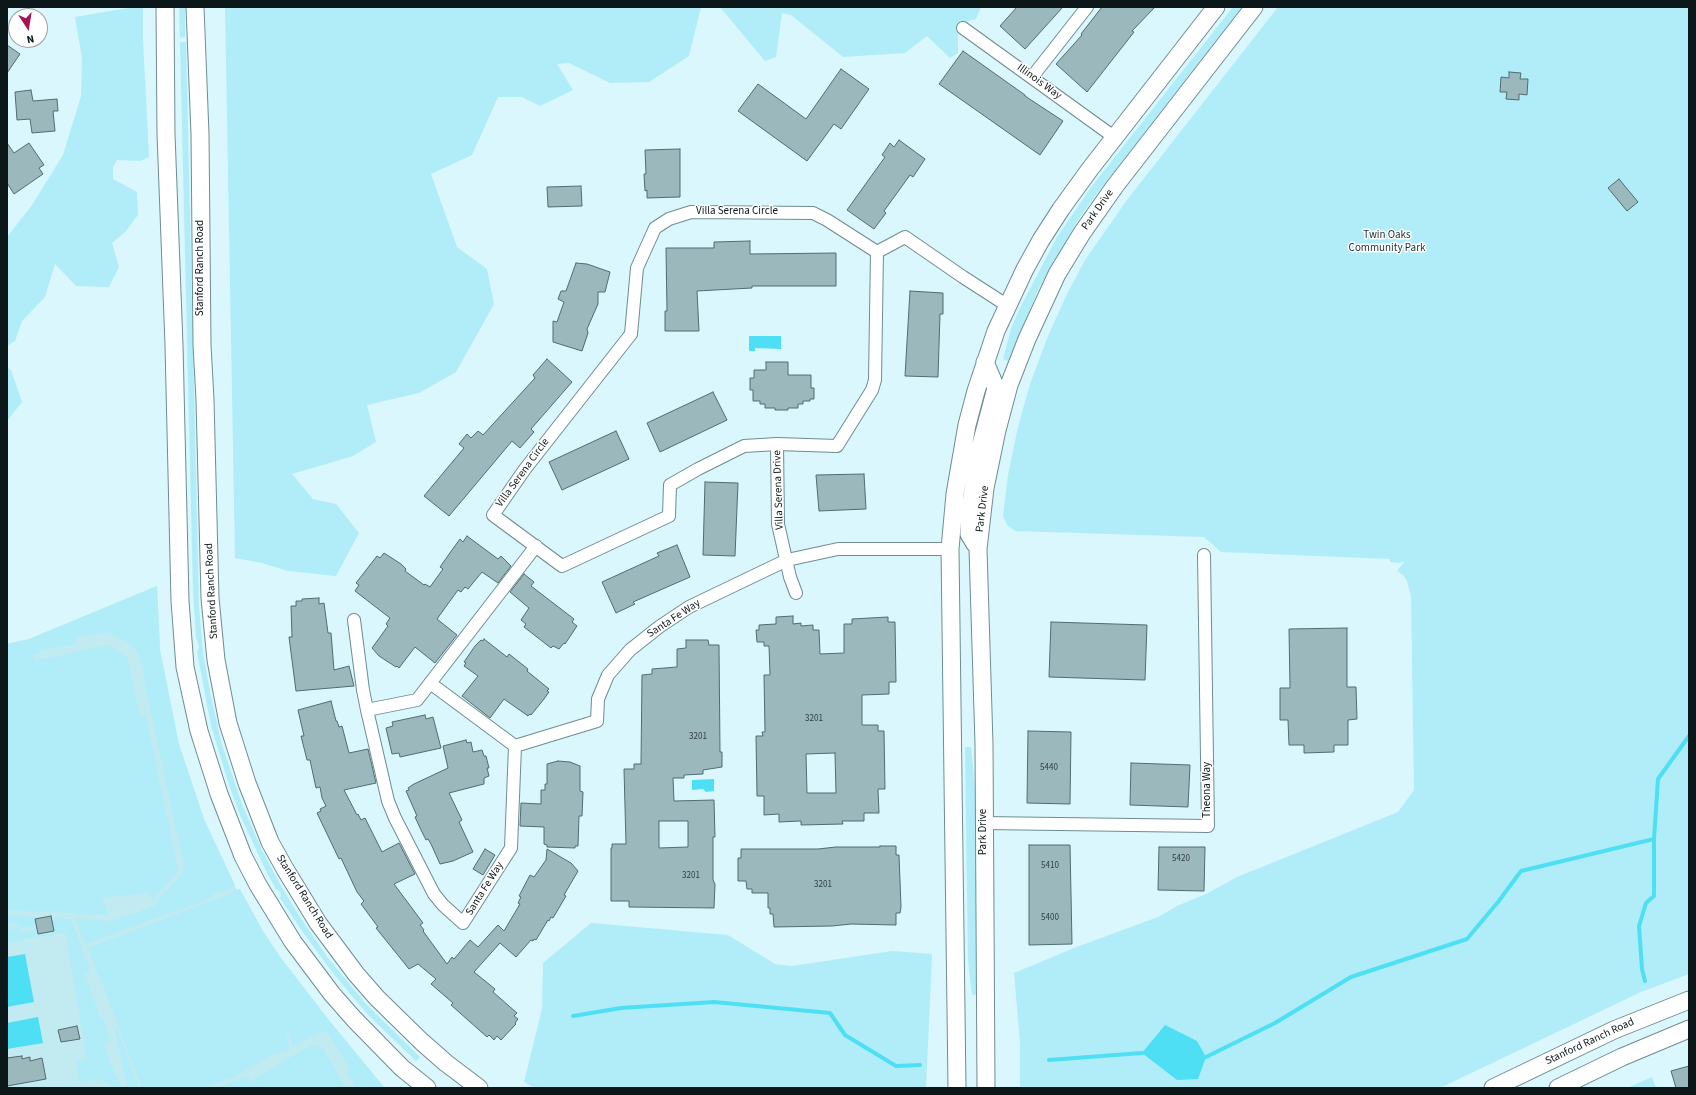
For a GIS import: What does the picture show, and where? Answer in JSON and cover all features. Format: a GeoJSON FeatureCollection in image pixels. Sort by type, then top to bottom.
{"type":"FeatureCollection","features":[{"type":"Feature","properties":{"kind":"main road"},"geometry":{"type":"LineString","coordinates":[[165,7],[166,134],[174,345],[180,601],[185,667],[197,724],[208,764],[230,826],[258,886],[293,942],[332,994],[378,1045],[402,1068],[427,1088]]}},
{"type":"Feature","properties":{"kind":"main road","name":"Stanford Ranch Road"},"geometry":{"type":"LineString","coordinates":[[195,7],[200,134],[202,345],[206,400],[210,598],[216,660],[228,723],[246,783],[270,842],[284,869],[318,923],[356,974],[377,998],[422,1042],[478,1088]]}},
{"type":"Feature","properties":{"kind":"main road"},"geometry":{"type":"LineString","coordinates":[[957,1088],[950,549],[960,460],[976,391],[996,331],[1025,269],[1041,240],[1061,209],[1114,137],[1216,7]]}},
{"type":"Feature","properties":{"kind":"main road","name":"Park Drive"},"geometry":{"type":"LineString","coordinates":[[986,1088],[984,744],[978,549],[985,488],[997,430],[1009,385],[1027,339],[1054,280],[1082,233],[1115,186],[1254,7]]}},
{"type":"Feature","properties":{"kind":"main road"},"geometry":{"type":"LineString","coordinates":[[978,549],[969,534],[970,510],[979,452],[996,388],[985,362]]}},
{"type":"Feature","properties":{"kind":"main road"},"geometry":{"type":"LineString","coordinates":[[950,549],[965,552],[970,558],[971,696],[984,744]]}},
{"type":"Feature","properties":{"kind":"main road","name":"Stanford Ranch Road"},"geometry":{"type":"LineString","coordinates":[[1493,1088],[1614,1030],[1689,1000]]}},
{"type":"Feature","properties":{"kind":"main road"},"geometry":{"type":"LineString","coordinates":[[1558,1088],[1622,1057],[1689,1029]]}},
{"type":"Feature","properties":{"kind":"street"},"geometry":{"type":"LineString","coordinates":[[1032,77],[1087,7]]}},
{"type":"Feature","properties":{"kind":"street","name":"Illinois Way"},"geometry":{"type":"LineString","coordinates":[[963,28],[1114,137]]}},
{"type":"Feature","properties":{"kind":"street","name":"Villa Serena Circle"},"geometry":{"type":"LineString","coordinates":[[691,212],[813,213],[827,220],[876,252],[874,380],[872,390],[837,446],[777,444],[744,446],[698,469],[670,486],[669,516],[562,566],[493,515],[525,469],[631,334],[637,268],[655,228],[669,219],[691,212]]}},
{"type":"Feature","properties":{"kind":"street"},"geometry":{"type":"LineString","coordinates":[[876,252],[904,237],[1008,306]]}},
{"type":"Feature","properties":{"kind":"street","name":"Villa Serena Drive"},"geometry":{"type":"LineString","coordinates":[[777,444],[778,524],[787,560]]}},
{"type":"Feature","properties":{"kind":"street"},"geometry":{"type":"LineString","coordinates":[[354,620],[367,710],[417,700],[536,546]]}},
{"type":"Feature","properties":{"kind":"street","name":"Santa Fe Way"},"geometry":{"type":"LineString","coordinates":[[367,710],[388,801],[395,818],[434,894],[443,906],[463,923],[511,848],[515,746],[597,721],[598,699],[608,675],[630,650],[659,627],[689,607],[787,560],[838,549],[950,549]]}},
{"type":"Feature","properties":{"kind":"street","name":"Theona Way"},"geometry":{"type":"LineString","coordinates":[[984,823],[1208,826],[1204,555]]}},
{"type":"Feature","properties":{"kind":"street"},"geometry":{"type":"LineString","coordinates":[[787,560],[790,577],[796,593]]}},
{"type":"Feature","properties":{"kind":"street"},"geometry":{"type":"LineString","coordinates":[[430,682],[515,746]]}},
{"type":"Feature","properties":{"kind":"shaded area"},"geometry":{"type":"Polygon","coordinates":[[[157,586],[160,650],[179,744],[204,819],[217,850],[237,890],[275,954],[382,1088],[7,1088],[7,644],[29,639],[157,586]]]}},
{"type":"Feature","properties":{"kind":"green space"},"geometry":{"type":"Polygon","coordinates":[[[134,7],[143,7],[143,40],[149,157],[140,161],[117,160],[113,167],[113,179],[137,192],[138,215],[125,232],[112,243],[119,267],[109,287],[76,286],[55,264],[45,297],[22,321],[15,341],[7,346],[7,237],[32,205],[63,155],[81,96],[82,58],[75,17],[134,7]]]}},
{"type":"Feature","properties":{"kind":"green space"},"geometry":{"type":"Polygon","coordinates":[[[179,7],[185,7],[185,37],[180,38],[179,7]]]}},
{"type":"Feature","properties":{"kind":"green space"},"geometry":{"type":"Polygon","coordinates":[[[225,7],[701,7],[689,56],[649,82],[610,83],[569,63],[557,64],[573,90],[540,106],[522,97],[498,97],[472,155],[431,174],[457,247],[487,269],[494,304],[456,372],[419,393],[367,405],[376,442],[353,456],[292,474],[313,499],[336,504],[359,533],[336,576],[288,571],[262,563],[235,558],[225,7]]]}},
{"type":"Feature","properties":{"kind":"green space"},"geometry":{"type":"Polygon","coordinates":[[[720,7],[981,7],[976,19],[958,24],[958,53],[950,58],[927,36],[905,53],[843,57],[791,15],[782,13],[776,57],[765,61],[720,7]]]}},
{"type":"Feature","properties":{"kind":"green space"},"geometry":{"type":"Polygon","coordinates":[[[1233,7],[1242,7],[1098,192],[1078,220],[1039,288],[1008,361],[1003,359],[1011,329],[1019,310],[1057,237],[1092,186],[1233,7]]]}},
{"type":"Feature","properties":{"kind":"green space","name":"Twin Oaks Community Park"},"geometry":{"type":"Polygon","coordinates":[[[1278,7],[1689,7],[1689,974],[1641,992],[1440,1088],[1020,1088],[1020,1042],[1014,973],[1074,948],[1158,917],[1177,906],[1206,894],[1237,877],[1398,812],[1414,790],[1411,596],[1407,581],[1403,575],[1397,571],[1405,561],[1400,563],[1390,562],[1390,559],[1221,552],[1204,537],[1015,531],[1007,525],[1003,516],[1008,475],[1018,427],[1030,384],[1048,336],[1067,294],[1085,260],[1127,200],[1278,7]]]}},
{"type":"Feature","properties":{"kind":"green space"},"geometry":{"type":"Polygon","coordinates":[[[180,42],[186,42],[199,606],[203,653],[221,741],[242,804],[262,850],[298,914],[328,958],[366,1004],[420,1057],[416,1061],[368,1015],[332,972],[280,898],[281,894],[276,889],[266,871],[240,815],[211,726],[197,651],[199,648],[196,638],[193,592],[180,42]]]}},
{"type":"Feature","properties":{"kind":"green space"},"geometry":{"type":"Polygon","coordinates":[[[7,367],[11,370],[22,402],[7,421],[7,367]]]}},
{"type":"Feature","properties":{"kind":"green space"},"geometry":{"type":"Polygon","coordinates":[[[157,586],[160,650],[179,745],[204,819],[235,885],[226,890],[216,892],[208,899],[85,944],[75,918],[110,921],[154,906],[185,870],[145,684],[142,663],[138,653],[127,642],[106,632],[75,637],[76,644],[40,650],[40,653],[33,655],[34,661],[108,645],[127,657],[140,717],[146,716],[178,871],[152,900],[149,893],[102,898],[108,915],[7,910],[7,644],[29,639],[157,586]]]}},
{"type":"Feature","properties":{"kind":"green space"},"geometry":{"type":"Polygon","coordinates":[[[965,747],[971,747],[975,789],[977,994],[972,995],[968,959],[965,747]]]}},
{"type":"Feature","properties":{"kind":"green space"},"geometry":{"type":"Polygon","coordinates":[[[240,889],[263,931],[281,958],[329,1020],[385,1088],[356,1088],[346,1071],[350,1069],[328,1033],[321,1032],[293,1046],[288,1031],[285,1032],[290,1047],[289,1050],[272,1055],[233,1077],[203,1088],[142,1088],[88,948],[240,889]]]}},
{"type":"Feature","properties":{"kind":"green space"},"geometry":{"type":"Polygon","coordinates":[[[7,915],[35,917],[36,926],[19,928],[20,933],[36,930],[37,937],[7,943],[7,930],[19,927],[16,923],[7,922],[7,915]]]}},
{"type":"Feature","properties":{"kind":"green space"},"geometry":{"type":"Polygon","coordinates":[[[52,918],[71,919],[90,971],[85,973],[99,1015],[105,1022],[110,1043],[104,1045],[121,1088],[115,1088],[106,1082],[96,1079],[79,1082],[76,1061],[87,1059],[65,932],[39,937],[38,934],[54,931],[52,918]]]}},
{"type":"Feature","properties":{"kind":"green space"},"geometry":{"type":"Polygon","coordinates":[[[591,923],[728,935],[775,964],[792,966],[892,951],[932,954],[926,1088],[535,1088],[524,1082],[542,1009],[543,963],[591,923]]]}},
{"type":"Feature","properties":{"kind":"green space"},"geometry":{"type":"Polygon","coordinates":[[[114,1027],[116,1027],[137,1083],[137,1088],[128,1088],[114,1027]]]}},
{"type":"Feature","properties":{"kind":"green space"},"geometry":{"type":"Polygon","coordinates":[[[311,1045],[323,1048],[345,1088],[216,1088],[248,1076],[251,1081],[311,1045]]]}},
{"type":"Feature","properties":{"kind":"green space"},"geometry":{"type":"Polygon","coordinates":[[[1652,1077],[1656,1088],[1627,1088],[1652,1077]]]}},
{"type":"Feature","properties":{"kind":"water"},"geometry":{"type":"Polygon","coordinates":[[[749,336],[781,336],[781,349],[755,348],[755,351],[749,351],[749,336]]]}},
{"type":"Feature","properties":{"kind":"water"},"geometry":{"type":"Polygon","coordinates":[[[714,779],[714,791],[706,792],[703,789],[692,790],[692,780],[714,779]]]}},
{"type":"Feature","properties":{"kind":"water"},"geometry":{"type":"Polygon","coordinates":[[[25,954],[34,1002],[7,1007],[7,957],[25,954]]]}},
{"type":"Feature","properties":{"kind":"water"},"geometry":{"type":"Polygon","coordinates":[[[38,1017],[43,1043],[7,1049],[7,1023],[38,1017]]]}},
{"type":"Feature","properties":{"kind":"water"},"geometry":{"type":"Polygon","coordinates":[[[1165,1025],[1197,1041],[1206,1057],[1198,1079],[1177,1080],[1142,1053],[1165,1025]]]}},
{"type":"Feature","properties":{"kind":"building"},"geometry":{"type":"Polygon","coordinates":[[[1017,7],[1063,7],[1025,49],[1000,26],[1017,7]]]}},
{"type":"Feature","properties":{"kind":"building"},"geometry":{"type":"Polygon","coordinates":[[[1102,7],[1155,7],[1132,31],[1134,32],[1087,92],[1056,64],[1082,35],[1081,34],[1102,7]]]}},
{"type":"Feature","properties":{"kind":"building"},"geometry":{"type":"Polygon","coordinates":[[[7,45],[8,48],[11,48],[20,54],[7,73],[7,45]]]}},
{"type":"Feature","properties":{"kind":"building"},"geometry":{"type":"Polygon","coordinates":[[[963,51],[1025,96],[1063,121],[1040,155],[939,84],[963,51]]]}},
{"type":"Feature","properties":{"kind":"building"},"geometry":{"type":"Polygon","coordinates":[[[841,69],[869,89],[841,129],[834,124],[807,161],[738,111],[758,84],[806,119],[841,69]]]}},
{"type":"Feature","properties":{"kind":"building"},"geometry":{"type":"Polygon","coordinates":[[[1509,72],[1521,73],[1520,79],[1528,79],[1527,95],[1519,94],[1519,100],[1506,99],[1507,92],[1500,92],[1501,77],[1509,78],[1509,72]]]}},
{"type":"Feature","properties":{"kind":"building"},"geometry":{"type":"Polygon","coordinates":[[[31,90],[33,101],[57,99],[58,111],[53,111],[55,131],[32,133],[30,119],[17,120],[15,92],[31,90]]]}},
{"type":"Feature","properties":{"kind":"building"},"geometry":{"type":"Polygon","coordinates":[[[899,140],[925,159],[913,177],[910,175],[884,211],[886,213],[874,229],[847,210],[885,157],[882,155],[890,143],[894,147],[899,140]]]}},
{"type":"Feature","properties":{"kind":"building"},"geometry":{"type":"Polygon","coordinates":[[[7,143],[14,153],[29,143],[44,165],[39,168],[43,174],[14,194],[7,183],[7,143]]]}},
{"type":"Feature","properties":{"kind":"building"},"geometry":{"type":"Polygon","coordinates":[[[680,149],[680,197],[647,198],[644,174],[646,174],[645,150],[680,149]]]}},
{"type":"Feature","properties":{"kind":"building"},"geometry":{"type":"Polygon","coordinates":[[[1619,179],[1638,202],[1627,211],[1608,188],[1619,179]]]}},
{"type":"Feature","properties":{"kind":"building"},"geometry":{"type":"Polygon","coordinates":[[[581,186],[582,206],[548,207],[547,187],[581,186]]]}},
{"type":"Feature","properties":{"kind":"building"},"geometry":{"type":"Polygon","coordinates":[[[750,241],[750,254],[836,253],[836,286],[752,286],[752,288],[697,291],[699,331],[665,331],[665,311],[667,311],[666,248],[714,248],[714,242],[750,241]]]}},
{"type":"Feature","properties":{"kind":"building"},"geometry":{"type":"Polygon","coordinates":[[[576,263],[587,264],[610,272],[605,292],[598,292],[598,304],[587,329],[588,333],[582,351],[553,342],[553,321],[557,322],[564,302],[558,299],[561,291],[566,291],[576,263]]]}},
{"type":"Feature","properties":{"kind":"building"},"geometry":{"type":"Polygon","coordinates":[[[910,291],[943,293],[943,314],[940,314],[938,377],[905,376],[910,291]]]}},
{"type":"Feature","properties":{"kind":"building"},"geometry":{"type":"Polygon","coordinates":[[[547,359],[572,382],[531,429],[534,432],[520,448],[512,441],[449,516],[424,496],[464,448],[459,444],[467,434],[471,438],[478,431],[483,435],[535,378],[533,375],[547,359]]]}},
{"type":"Feature","properties":{"kind":"building"},"geometry":{"type":"Polygon","coordinates":[[[766,362],[788,362],[788,375],[811,375],[811,388],[814,388],[814,399],[810,399],[810,401],[803,401],[803,404],[798,404],[798,408],[788,408],[788,410],[765,408],[765,404],[760,404],[760,401],[753,401],[753,390],[750,390],[750,378],[754,378],[754,370],[766,370],[766,362]]]}},
{"type":"Feature","properties":{"kind":"building"},"geometry":{"type":"Polygon","coordinates":[[[713,392],[727,420],[660,452],[647,423],[713,392]]]}},
{"type":"Feature","properties":{"kind":"building"},"geometry":{"type":"Polygon","coordinates":[[[616,431],[629,459],[562,490],[549,462],[616,431]]]}},
{"type":"Feature","properties":{"kind":"building"},"geometry":{"type":"Polygon","coordinates":[[[864,474],[866,509],[819,511],[816,475],[864,474]]]}},
{"type":"Feature","properties":{"kind":"building"},"geometry":{"type":"Polygon","coordinates":[[[705,482],[738,483],[735,556],[703,555],[705,482]]]}},
{"type":"Feature","properties":{"kind":"building"},"geometry":{"type":"Polygon","coordinates":[[[467,536],[498,559],[501,556],[511,566],[498,583],[482,572],[468,589],[465,587],[461,592],[458,590],[437,619],[457,635],[435,663],[415,647],[399,668],[397,666],[396,667],[379,656],[372,648],[388,626],[386,624],[390,618],[355,591],[359,585],[356,583],[377,556],[380,558],[384,553],[401,564],[406,569],[405,571],[424,585],[425,584],[430,587],[443,569],[440,567],[452,550],[460,539],[463,542],[467,536]]]}},
{"type":"Feature","properties":{"kind":"building"},"geometry":{"type":"Polygon","coordinates":[[[677,545],[690,577],[633,602],[635,604],[616,613],[602,582],[659,556],[657,553],[677,545]]]}},
{"type":"Feature","properties":{"kind":"building"},"geometry":{"type":"Polygon","coordinates":[[[524,574],[534,582],[531,586],[574,619],[572,622],[577,626],[565,644],[564,643],[559,649],[553,646],[551,648],[524,627],[526,624],[521,620],[529,608],[510,592],[524,574]]]}},
{"type":"Feature","properties":{"kind":"building"},"geometry":{"type":"Polygon","coordinates":[[[319,598],[319,604],[324,603],[328,633],[331,633],[334,670],[349,666],[354,686],[296,691],[289,637],[292,637],[291,606],[296,606],[296,601],[302,601],[302,599],[319,598]]]}},
{"type":"Feature","properties":{"kind":"building"},"geometry":{"type":"Polygon","coordinates":[[[793,616],[793,624],[801,623],[801,626],[813,625],[813,630],[819,630],[820,654],[844,653],[844,624],[852,624],[852,619],[888,617],[888,622],[895,622],[896,682],[889,682],[889,694],[862,695],[862,725],[878,725],[878,731],[884,731],[885,789],[878,789],[879,813],[864,813],[864,821],[842,821],[843,824],[801,825],[801,821],[779,822],[779,814],[764,815],[764,796],[757,796],[756,736],[763,736],[762,732],[765,732],[764,675],[770,675],[769,646],[764,646],[764,642],[757,642],[756,630],[759,630],[759,625],[776,624],[776,617],[793,616]],[[835,753],[806,754],[807,793],[836,793],[835,753]]]}},
{"type":"Feature","properties":{"kind":"building"},"geometry":{"type":"Polygon","coordinates":[[[1051,622],[1147,625],[1145,680],[1049,677],[1051,622]]]}},
{"type":"Feature","properties":{"kind":"building"},"geometry":{"type":"Polygon","coordinates":[[[1347,628],[1347,687],[1356,687],[1357,719],[1348,720],[1348,745],[1334,745],[1334,752],[1304,753],[1304,745],[1289,745],[1288,720],[1280,720],[1280,688],[1290,688],[1289,629],[1347,628]]]}},
{"type":"Feature","properties":{"kind":"building"},"geometry":{"type":"Polygon","coordinates":[[[484,639],[507,657],[509,654],[528,669],[527,671],[549,689],[547,691],[549,692],[531,715],[530,714],[528,716],[504,699],[490,718],[462,696],[478,676],[464,666],[466,663],[464,662],[475,646],[484,639]]]}},
{"type":"Feature","properties":{"kind":"building"},"geometry":{"type":"Polygon","coordinates":[[[686,640],[708,640],[709,645],[719,645],[720,752],[722,752],[722,767],[703,770],[703,774],[684,775],[684,778],[673,778],[674,801],[714,800],[714,908],[629,907],[629,901],[611,901],[611,848],[612,844],[626,844],[624,769],[634,769],[634,764],[641,764],[642,675],[652,674],[652,669],[677,667],[677,649],[686,648],[686,640]],[[659,821],[659,848],[688,847],[688,821],[659,821]]]}},
{"type":"Feature","properties":{"kind":"building"},"geometry":{"type":"Polygon","coordinates":[[[331,701],[336,721],[339,727],[342,726],[349,753],[368,749],[376,783],[344,790],[357,815],[358,814],[361,820],[365,818],[382,852],[399,843],[415,874],[394,884],[423,923],[420,925],[424,930],[423,931],[447,964],[452,957],[454,959],[470,940],[478,947],[498,925],[504,931],[520,904],[518,903],[521,897],[519,896],[530,875],[534,877],[546,860],[547,849],[571,863],[578,871],[553,918],[551,917],[549,921],[548,920],[536,940],[531,940],[516,957],[500,943],[474,972],[495,989],[493,992],[517,1013],[514,1016],[518,1019],[515,1023],[516,1024],[501,1040],[497,1036],[494,1040],[489,1035],[487,1037],[451,1005],[453,1003],[431,984],[436,979],[418,964],[409,969],[376,928],[378,927],[361,904],[364,901],[357,892],[341,858],[339,859],[317,813],[321,811],[320,809],[326,806],[322,798],[320,787],[316,788],[310,760],[307,760],[301,736],[304,736],[298,710],[331,701]]]}},
{"type":"Feature","properties":{"kind":"building"},"geometry":{"type":"Polygon","coordinates":[[[425,715],[426,719],[433,717],[441,748],[400,757],[399,753],[392,754],[386,728],[393,726],[392,722],[425,715]]]}},
{"type":"Feature","properties":{"kind":"building"},"geometry":{"type":"Polygon","coordinates":[[[1028,731],[1071,732],[1070,804],[1027,803],[1028,731]]]}},
{"type":"Feature","properties":{"kind":"building"},"geometry":{"type":"Polygon","coordinates":[[[466,740],[467,743],[471,742],[473,752],[482,750],[484,756],[486,756],[489,776],[484,778],[484,784],[449,793],[462,820],[459,822],[473,852],[453,861],[440,864],[431,844],[428,839],[426,840],[421,830],[415,817],[417,816],[406,791],[409,790],[408,788],[414,784],[448,768],[443,746],[466,740]]]}},
{"type":"Feature","properties":{"kind":"building"},"geometry":{"type":"Polygon","coordinates":[[[558,761],[570,762],[580,766],[580,791],[583,792],[582,816],[579,816],[578,846],[575,846],[575,848],[547,847],[547,845],[544,844],[544,827],[520,826],[521,803],[541,804],[541,790],[545,790],[545,784],[547,784],[547,764],[558,761]]]}},
{"type":"Feature","properties":{"kind":"building"},"geometry":{"type":"Polygon","coordinates":[[[1131,763],[1190,765],[1188,807],[1130,805],[1131,763]]]}},
{"type":"Feature","properties":{"kind":"building"},"geometry":{"type":"Polygon","coordinates":[[[1029,845],[1070,845],[1072,944],[1029,945],[1029,845]]]}},
{"type":"Feature","properties":{"kind":"building"},"geometry":{"type":"Polygon","coordinates":[[[896,846],[896,855],[899,855],[901,907],[900,913],[896,913],[896,925],[851,924],[832,926],[774,927],[773,914],[770,914],[770,908],[768,908],[768,893],[752,893],[752,889],[747,889],[746,881],[738,881],[738,858],[741,858],[741,849],[818,849],[896,846]]]}},
{"type":"Feature","properties":{"kind":"building"},"geometry":{"type":"Polygon","coordinates":[[[1159,847],[1205,847],[1204,891],[1158,890],[1159,847]]]}},
{"type":"Feature","properties":{"kind":"building"},"geometry":{"type":"Polygon","coordinates":[[[485,849],[495,855],[483,875],[473,869],[485,849]]]}},
{"type":"Feature","properties":{"kind":"building"},"geometry":{"type":"Polygon","coordinates":[[[51,916],[54,931],[38,934],[35,919],[51,916]]]}},
{"type":"Feature","properties":{"kind":"building"},"geometry":{"type":"Polygon","coordinates":[[[77,1026],[80,1039],[61,1042],[58,1030],[77,1026]]]}},
{"type":"Feature","properties":{"kind":"building"},"geometry":{"type":"Polygon","coordinates":[[[22,1056],[22,1059],[30,1057],[30,1061],[42,1058],[46,1079],[7,1086],[7,1058],[22,1056]]]}},
{"type":"Feature","properties":{"kind":"building"},"geometry":{"type":"Polygon","coordinates":[[[1689,1066],[1689,1088],[1676,1088],[1671,1071],[1689,1066]]]}},
{"type":"Feature","properties":{"kind":"waterway"},"geometry":{"type":"LineString","coordinates":[[1206,1057],[1275,1023],[1351,977],[1467,939],[1498,902],[1521,871],[1654,839],[1658,779],[1689,736]]}},
{"type":"Feature","properties":{"kind":"waterway"},"geometry":{"type":"LineString","coordinates":[[1645,981],[1642,969],[1639,926],[1646,903],[1654,896],[1654,839]]}},
{"type":"Feature","properties":{"kind":"waterway"},"geometry":{"type":"LineString","coordinates":[[573,1016],[621,1008],[714,1002],[830,1013],[845,1035],[896,1066],[920,1065]]}},
{"type":"Feature","properties":{"kind":"waterway"},"geometry":{"type":"LineString","coordinates":[[1049,1060],[1142,1053]]}}]}
